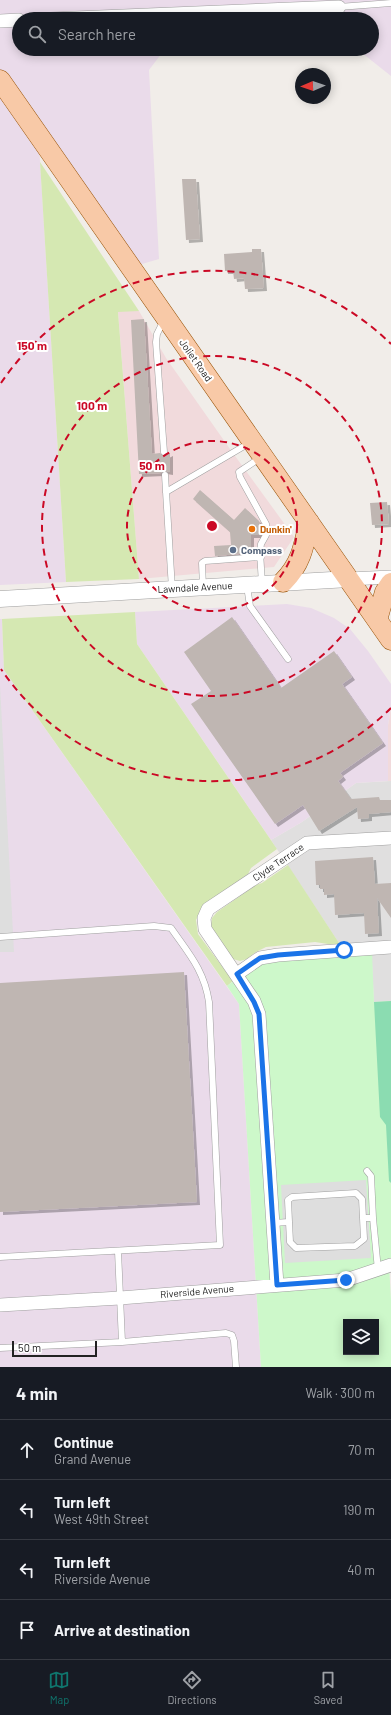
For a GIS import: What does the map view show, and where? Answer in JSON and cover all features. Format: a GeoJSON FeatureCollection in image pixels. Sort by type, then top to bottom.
{"type":"FeatureCollection","features":[{"type":"Feature","properties":{"kind":"main road","name":"Joliet Road"},"geometry":{"type":"LineString","coordinates":[[0,80],[391,640]]}},
{"type":"Feature","properties":{"kind":"main road"},"geometry":{"type":"LineString","coordinates":[[283,582],[289,577],[302,555],[309,522]]}},
{"type":"Feature","properties":{"kind":"main road"},"geometry":{"type":"LineString","coordinates":[[377,620],[386,592],[391,583]]}},
{"type":"Feature","properties":{"kind":"street"},"geometry":{"type":"LineString","coordinates":[[219,12],[339,7]]}},
{"type":"Feature","properties":{"kind":"street"},"geometry":{"type":"LineString","coordinates":[[0,21],[12,20]]}},
{"type":"Feature","properties":{"kind":"street","name":"Lawndale Avenue"},"geometry":{"type":"LineString","coordinates":[[0,598],[391,577]]}},
{"type":"Feature","properties":{"kind":"street","name":"Clyde Terrace"},"geometry":{"type":"LineString","coordinates":[[237,974],[205,929],[204,918],[208,909],[307,844],[391,838]]}},
{"type":"Feature","properties":{"kind":"street"},"geometry":{"type":"LineString","coordinates":[[277,1285],[259,1014],[254,1002],[237,974],[260,958],[278,955],[391,947]]}},
{"type":"Feature","properties":{"kind":"street"},"geometry":{"type":"LineString","coordinates":[[391,1265],[391,1272]]}},
{"type":"Feature","properties":{"kind":"street","name":"Riverside Avenue"},"geometry":{"type":"LineString","coordinates":[[0,1306],[346,1280],[391,1265]]}},
{"type":"Feature","properties":{"kind":"lane"},"geometry":{"type":"LineString","coordinates":[[339,7],[391,3]]}},
{"type":"Feature","properties":{"kind":"lane"},"geometry":{"type":"LineString","coordinates":[[164,452],[156,334],[165,316]]}},
{"type":"Feature","properties":{"kind":"lane"},"geometry":{"type":"LineString","coordinates":[[166,492],[258,448]]}},
{"type":"Feature","properties":{"kind":"lane"},"geometry":{"type":"LineString","coordinates":[[258,448],[239,472],[240,477],[266,524],[266,535],[261,544],[261,557],[250,606],[288,659]]}},
{"type":"Feature","properties":{"kind":"lane"},"geometry":{"type":"LineString","coordinates":[[165,474],[172,589]]}},
{"type":"Feature","properties":{"kind":"lane"},"geometry":{"type":"LineString","coordinates":[[203,587],[202,563],[205,561],[261,557]]}},
{"type":"Feature","properties":{"kind":"lane"},"geometry":{"type":"LineString","coordinates":[[0,937],[154,926],[171,928],[201,971],[207,986],[220,1245],[0,1257]]}},
{"type":"Feature","properties":{"kind":"lane"},"geometry":{"type":"LineString","coordinates":[[367,1171],[371,1176],[378,1270]]}},
{"type":"Feature","properties":{"kind":"lane"},"geometry":{"type":"LineString","coordinates":[[356,1193],[362,1199],[363,1218],[364,1239],[355,1246],[296,1248],[290,1242],[288,1200],[292,1196],[356,1193]]}},
{"type":"Feature","properties":{"kind":"lane"},"geometry":{"type":"LineString","coordinates":[[363,1218],[374,1218]]}},
{"type":"Feature","properties":{"kind":"lane"},"geometry":{"type":"LineString","coordinates":[[273,1223],[289,1222]]}},
{"type":"Feature","properties":{"kind":"lane"},"geometry":{"type":"LineString","coordinates":[[118,1251],[122,1342]]}},
{"type":"Feature","properties":{"kind":"lane"},"geometry":{"type":"LineString","coordinates":[[0,1348],[122,1342],[226,1333],[232,1335],[234,1341],[236,1367]]}},
{"type":"Feature","properties":{"kind":"shaded area"},"geometry":{"type":"Polygon","coordinates":[[[0,0],[391,0],[391,76],[366,56],[379,56],[379,12],[12,12],[12,56],[160,56],[149,70],[159,259],[135,266],[38,129],[66,582],[0,585],[0,0]]]}},
{"type":"Feature","properties":{"kind":"shaded area"},"geometry":{"type":"Polygon","coordinates":[[[118,311],[139,311],[166,358],[294,537],[274,567],[139,579],[118,311]]]}},
{"type":"Feature","properties":{"kind":"shaded area"},"geometry":{"type":"Polygon","coordinates":[[[287,604],[311,608],[334,618],[350,629],[368,651],[391,684],[391,707],[388,725],[388,781],[356,783],[302,822],[271,840],[137,644],[135,612],[287,604]]]}},
{"type":"Feature","properties":{"kind":"shaded area"},"geometry":{"type":"Polygon","coordinates":[[[0,619],[2,619],[4,670],[239,1004],[261,1367],[0,1367],[0,619]]]}},
{"type":"Feature","properties":{"kind":"shaded area"},"geometry":{"type":"Polygon","coordinates":[[[0,685],[14,952],[0,952],[0,685]]]}},
{"type":"Feature","properties":{"kind":"shaded area"},"geometry":{"type":"Polygon","coordinates":[[[391,707],[391,781],[388,781],[388,725],[391,707]]]}},
{"type":"Feature","properties":{"kind":"shaded area"},"geometry":{"type":"Polygon","coordinates":[[[391,781],[391,1001],[374,1002],[371,945],[341,946],[271,840],[302,822],[356,783],[391,781]]]}},
{"type":"Feature","properties":{"kind":"shaded area"},"geometry":{"type":"Polygon","coordinates":[[[366,1180],[371,1258],[285,1263],[281,1185],[366,1180]]]}},
{"type":"Feature","properties":{"kind":"green space"},"geometry":{"type":"Polygon","coordinates":[[[40,162],[139,311],[118,312],[139,579],[66,582],[40,162]]]}},
{"type":"Feature","properties":{"kind":"green space"},"geometry":{"type":"Polygon","coordinates":[[[135,612],[137,644],[277,849],[251,868],[248,874],[203,906],[196,920],[198,934],[233,981],[227,986],[4,670],[2,619],[135,612]]]}},
{"type":"Feature","properties":{"kind":"green space"},"geometry":{"type":"Polygon","coordinates":[[[288,865],[341,946],[315,942],[266,947],[247,959],[240,961],[233,959],[211,926],[212,918],[217,912],[288,865]]]}},
{"type":"Feature","properties":{"kind":"green space"},"geometry":{"type":"Polygon","coordinates":[[[372,952],[374,1002],[391,1001],[391,1264],[389,1264],[391,1300],[391,1367],[261,1367],[239,1004],[227,986],[260,961],[372,952]]]}},
{"type":"Feature","properties":{"kind":"green space"},"geometry":{"type":"Polygon","coordinates":[[[391,1001],[391,1183],[389,1181],[386,1125],[380,1117],[374,1002],[391,1001]]]}},
{"type":"Feature","properties":{"kind":"building"},"geometry":{"type":"Polygon","coordinates":[[[182,179],[196,179],[200,239],[186,240],[182,179]]]}},
{"type":"Feature","properties":{"kind":"building"},"geometry":{"type":"Polygon","coordinates":[[[252,249],[261,249],[264,288],[245,289],[244,278],[234,279],[233,271],[225,271],[224,254],[252,252],[252,249]]]}},
{"type":"Feature","properties":{"kind":"building"},"geometry":{"type":"Polygon","coordinates":[[[144,319],[152,454],[160,453],[164,456],[170,453],[170,472],[164,471],[161,473],[139,474],[131,320],[144,319]]]}},
{"type":"Feature","properties":{"kind":"building"},"geometry":{"type":"Polygon","coordinates":[[[200,490],[234,520],[245,508],[259,521],[261,535],[251,535],[251,553],[215,556],[214,546],[231,545],[230,532],[193,499],[200,490]]]}},
{"type":"Feature","properties":{"kind":"building"},"geometry":{"type":"Polygon","coordinates":[[[387,502],[389,524],[372,525],[370,503],[387,502]]]}},
{"type":"Feature","properties":{"kind":"building"},"geometry":{"type":"Polygon","coordinates":[[[232,617],[281,688],[334,651],[352,677],[342,684],[383,743],[340,773],[343,777],[338,781],[351,799],[379,797],[380,800],[391,800],[391,812],[369,814],[369,818],[358,819],[357,807],[319,831],[303,805],[275,824],[191,704],[211,691],[184,652],[232,617]]]}},
{"type":"Feature","properties":{"kind":"building"},"geometry":{"type":"Polygon","coordinates":[[[373,857],[375,884],[391,883],[391,918],[377,898],[379,933],[365,934],[364,913],[335,915],[334,894],[324,895],[324,889],[320,889],[320,885],[316,885],[315,861],[373,857]]]}},
{"type":"Feature","properties":{"kind":"building"},"geometry":{"type":"Polygon","coordinates":[[[184,972],[197,1202],[0,1212],[0,983],[184,972]]]}},
{"type":"Feature","properties":{"kind":"place","name":"Dunkin'"},"geometry":{"type":"Point","coordinates":[252,529]}},
{"type":"Feature","properties":{"kind":"place","name":"Compass"},"geometry":{"type":"Point","coordinates":[233,550]}},
{"type":"Feature","properties":{"kind":"route"},"geometry":{"type":"LineString","coordinates":[[344,950],[278,955],[260,958],[237,974],[258,1008],[259,1014],[277,1285],[346,1280]]}}]}
